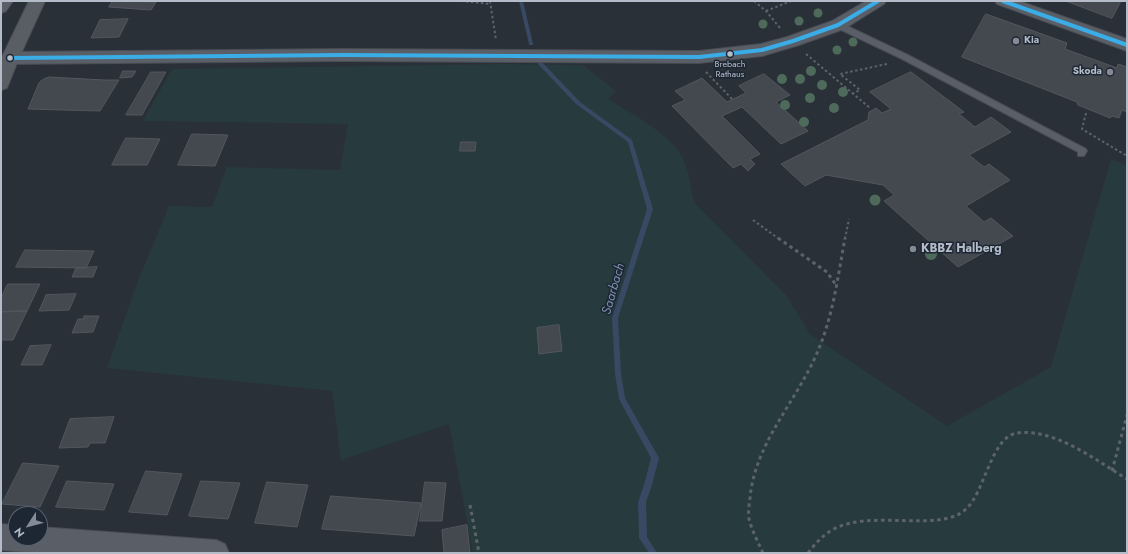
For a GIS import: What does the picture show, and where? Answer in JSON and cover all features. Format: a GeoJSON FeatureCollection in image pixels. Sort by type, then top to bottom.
{"type":"FeatureCollection","features":[{"type":"Feature","properties":{"kind":"main road"},"geometry":{"type":"LineString","coordinates":[[1,84],[10,58],[37,1]]}},
{"type":"Feature","properties":{"kind":"street"},"geometry":{"type":"LineString","coordinates":[[1,8],[5,1]]}},
{"type":"Feature","properties":{"kind":"street"},"geometry":{"type":"LineString","coordinates":[[10,58],[335,55],[699,57],[762,50],[793,41],[838,25],[878,1]]}},
{"type":"Feature","properties":{"kind":"street"},"geometry":{"type":"LineString","coordinates":[[1003,1],[1127,46]]}},
{"type":"Feature","properties":{"kind":"street"},"geometry":{"type":"LineString","coordinates":[[1,537],[139,550],[216,553]]}},
{"type":"Feature","properties":{"kind":"lane"},"geometry":{"type":"LineString","coordinates":[[838,25],[905,57],[1083,151],[1081,154]]}},
{"type":"Feature","properties":{"kind":"path"},"geometry":{"type":"LineString","coordinates":[[461,1],[490,2],[491,16],[500,56]]}},
{"type":"Feature","properties":{"kind":"path"},"geometry":{"type":"LineString","coordinates":[[754,1],[766,11],[773,20]]}},
{"type":"Feature","properties":{"kind":"path"},"geometry":{"type":"LineString","coordinates":[[766,11],[791,1]]}},
{"type":"Feature","properties":{"kind":"path"},"geometry":{"type":"LineString","coordinates":[[793,41],[852,94],[870,108]]}},
{"type":"Feature","properties":{"kind":"path"},"geometry":{"type":"LineString","coordinates":[[699,57],[707,75],[732,99]]}},
{"type":"Feature","properties":{"kind":"path"},"geometry":{"type":"LineString","coordinates":[[852,94],[860,90],[840,74],[883,66],[905,57]]}},
{"type":"Feature","properties":{"kind":"path"},"geometry":{"type":"LineString","coordinates":[[1086,112],[1082,129],[1127,156]]}},
{"type":"Feature","properties":{"kind":"path"},"geometry":{"type":"LineString","coordinates":[[763,553],[749,522],[749,490],[756,463],[772,431],[807,376],[821,340],[836,285],[849,219]]}},
{"type":"Feature","properties":{"kind":"path"},"geometry":{"type":"LineString","coordinates":[[753,220],[827,272],[836,285]]}},
{"type":"Feature","properties":{"kind":"path"},"geometry":{"type":"LineString","coordinates":[[1112,471],[1127,415]]}},
{"type":"Feature","properties":{"kind":"path"},"geometry":{"type":"LineString","coordinates":[[808,553],[824,534],[841,524],[862,521],[941,520],[959,514],[970,504],[999,447],[1012,435],[1028,432],[1062,441],[1127,479]]}},
{"type":"Feature","properties":{"kind":"path"},"geometry":{"type":"LineString","coordinates":[[470,505],[479,553]]}},
{"type":"Feature","properties":{"kind":"green space"},"geometry":{"type":"Polygon","coordinates":[[[500,64],[583,65],[616,91],[608,99],[660,132],[677,148],[690,179],[694,202],[786,295],[810,334],[947,426],[1051,367],[1111,159],[1127,166],[1127,553],[473,553],[449,424],[341,460],[332,391],[107,368],[138,281],[169,206],[212,207],[227,167],[340,170],[348,124],[143,121],[172,69],[500,64]]]}},
{"type":"Feature","properties":{"kind":"building"},"geometry":{"type":"Polygon","coordinates":[[[113,1],[156,2],[151,10],[109,7],[113,1]]]}},
{"type":"Feature","properties":{"kind":"building"},"geometry":{"type":"Polygon","coordinates":[[[1066,1],[1121,1],[1112,18],[1066,1]]]}},
{"type":"Feature","properties":{"kind":"building"},"geometry":{"type":"Polygon","coordinates":[[[986,14],[1067,43],[1065,49],[1117,68],[1118,64],[1127,67],[1127,112],[1122,110],[1119,118],[1112,116],[1110,118],[1078,105],[1077,102],[962,57],[986,14]]]}},
{"type":"Feature","properties":{"kind":"building"},"geometry":{"type":"Polygon","coordinates":[[[128,19],[119,37],[91,38],[100,20],[128,19]]]}},
{"type":"Feature","properties":{"kind":"building"},"geometry":{"type":"Polygon","coordinates":[[[123,71],[136,71],[132,77],[120,78],[123,71]]]}},
{"type":"Feature","properties":{"kind":"building"},"geometry":{"type":"Polygon","coordinates":[[[151,72],[166,72],[142,115],[126,115],[151,72]]]}},
{"type":"Feature","properties":{"kind":"building"},"geometry":{"type":"Polygon","coordinates":[[[911,72],[964,112],[959,114],[975,127],[991,117],[1011,132],[969,155],[984,167],[989,164],[1010,180],[966,206],[984,222],[991,218],[1013,236],[958,267],[884,201],[894,195],[883,185],[826,175],[805,186],[781,164],[868,120],[869,112],[876,108],[882,113],[891,109],[870,92],[911,72]]]}},
{"type":"Feature","properties":{"kind":"building"},"geometry":{"type":"Polygon","coordinates":[[[764,74],[790,95],[776,102],[808,131],[781,144],[742,107],[722,116],[760,154],[750,159],[755,164],[748,171],[741,164],[733,168],[672,106],[685,100],[675,91],[702,78],[727,102],[746,93],[739,86],[764,74]]]}},
{"type":"Feature","properties":{"kind":"building"},"geometry":{"type":"Polygon","coordinates":[[[49,77],[119,80],[100,111],[28,109],[39,83],[49,77]]]}},
{"type":"Feature","properties":{"kind":"building"},"geometry":{"type":"Polygon","coordinates":[[[192,134],[228,135],[215,166],[178,165],[192,134]]]}},
{"type":"Feature","properties":{"kind":"building"},"geometry":{"type":"Polygon","coordinates":[[[126,138],[160,139],[147,165],[112,165],[126,138]]]}},
{"type":"Feature","properties":{"kind":"building"},"geometry":{"type":"Polygon","coordinates":[[[461,142],[476,142],[475,151],[460,151],[461,142]]]}},
{"type":"Feature","properties":{"kind":"building"},"geometry":{"type":"Polygon","coordinates":[[[25,250],[94,251],[86,268],[16,267],[25,250]]]}},
{"type":"Feature","properties":{"kind":"building"},"geometry":{"type":"Polygon","coordinates":[[[97,267],[93,277],[72,277],[76,268],[97,267]]]}},
{"type":"Feature","properties":{"kind":"building"},"geometry":{"type":"Polygon","coordinates":[[[8,284],[40,284],[27,311],[1,312],[1,298],[8,284]]]}},
{"type":"Feature","properties":{"kind":"building"},"geometry":{"type":"Polygon","coordinates":[[[76,294],[69,310],[39,311],[46,295],[76,294]]]}},
{"type":"Feature","properties":{"kind":"building"},"geometry":{"type":"Polygon","coordinates":[[[27,311],[13,340],[1,340],[1,312],[27,311]]]}},
{"type":"Feature","properties":{"kind":"building"},"geometry":{"type":"Polygon","coordinates":[[[84,316],[99,316],[93,332],[72,333],[78,319],[84,319],[84,316]]]}},
{"type":"Feature","properties":{"kind":"building"},"geometry":{"type":"Polygon","coordinates":[[[559,325],[562,351],[539,354],[537,328],[559,325]]]}},
{"type":"Feature","properties":{"kind":"building"},"geometry":{"type":"Polygon","coordinates":[[[51,345],[42,365],[21,365],[30,346],[51,345]]]}},
{"type":"Feature","properties":{"kind":"building"},"geometry":{"type":"Polygon","coordinates":[[[114,417],[105,443],[90,443],[88,447],[59,448],[70,419],[114,417]]]}},
{"type":"Feature","properties":{"kind":"building"},"geometry":{"type":"Polygon","coordinates":[[[23,463],[59,466],[40,506],[2,504],[23,463]]]}},
{"type":"Feature","properties":{"kind":"building"},"geometry":{"type":"Polygon","coordinates":[[[146,471],[182,474],[167,515],[129,512],[146,471]]]}},
{"type":"Feature","properties":{"kind":"building"},"geometry":{"type":"Polygon","coordinates":[[[67,481],[114,484],[104,510],[56,507],[67,481]]]}},
{"type":"Feature","properties":{"kind":"building"},"geometry":{"type":"Polygon","coordinates":[[[201,481],[240,483],[228,519],[189,516],[201,481]]]}},
{"type":"Feature","properties":{"kind":"building"},"geometry":{"type":"Polygon","coordinates":[[[267,482],[308,485],[297,527],[255,523],[267,482]]]}},
{"type":"Feature","properties":{"kind":"building"},"geometry":{"type":"Polygon","coordinates":[[[425,482],[446,483],[442,521],[420,521],[425,482]]]}},
{"type":"Feature","properties":{"kind":"building"},"geometry":{"type":"Polygon","coordinates":[[[331,496],[421,503],[414,536],[322,529],[331,496]]]}},
{"type":"Feature","properties":{"kind":"building"},"geometry":{"type":"Polygon","coordinates":[[[467,525],[470,553],[444,553],[442,530],[467,525]]]}},
{"type":"Feature","properties":{"kind":"waterway","name":"Saarbach"},"geometry":{"type":"LineString","coordinates":[[521,1],[531,44]]}},
{"type":"Feature","properties":{"kind":"waterway","name":"Saarbach"},"geometry":{"type":"LineString","coordinates":[[540,63],[578,103],[630,141],[650,209],[615,318],[618,374],[622,399],[655,458],[642,502],[643,538],[653,553]]}},
{"type":"Feature","properties":{"kind":"transit line"},"geometry":{"type":"LineString","coordinates":[[10,58],[343,55],[699,57],[762,50],[793,41],[838,25],[878,1]]}},
{"type":"Feature","properties":{"kind":"transit line"},"geometry":{"type":"LineString","coordinates":[[1003,1],[1127,45]]}},
{"type":"Feature","properties":{"kind":"place","name":"Kia"},"geometry":{"type":"Point","coordinates":[1016,41]}},
{"type":"Feature","properties":{"kind":"place","name":"Brebach Rathaus"},"geometry":{"type":"Point","coordinates":[730,54]}},
{"type":"Feature","properties":{"kind":"place","name":"Skoda"},"geometry":{"type":"Point","coordinates":[1110,72]}},
{"type":"Feature","properties":{"kind":"place","name":"KBBZ Halberg"},"geometry":{"type":"Point","coordinates":[913,249]}}]}
